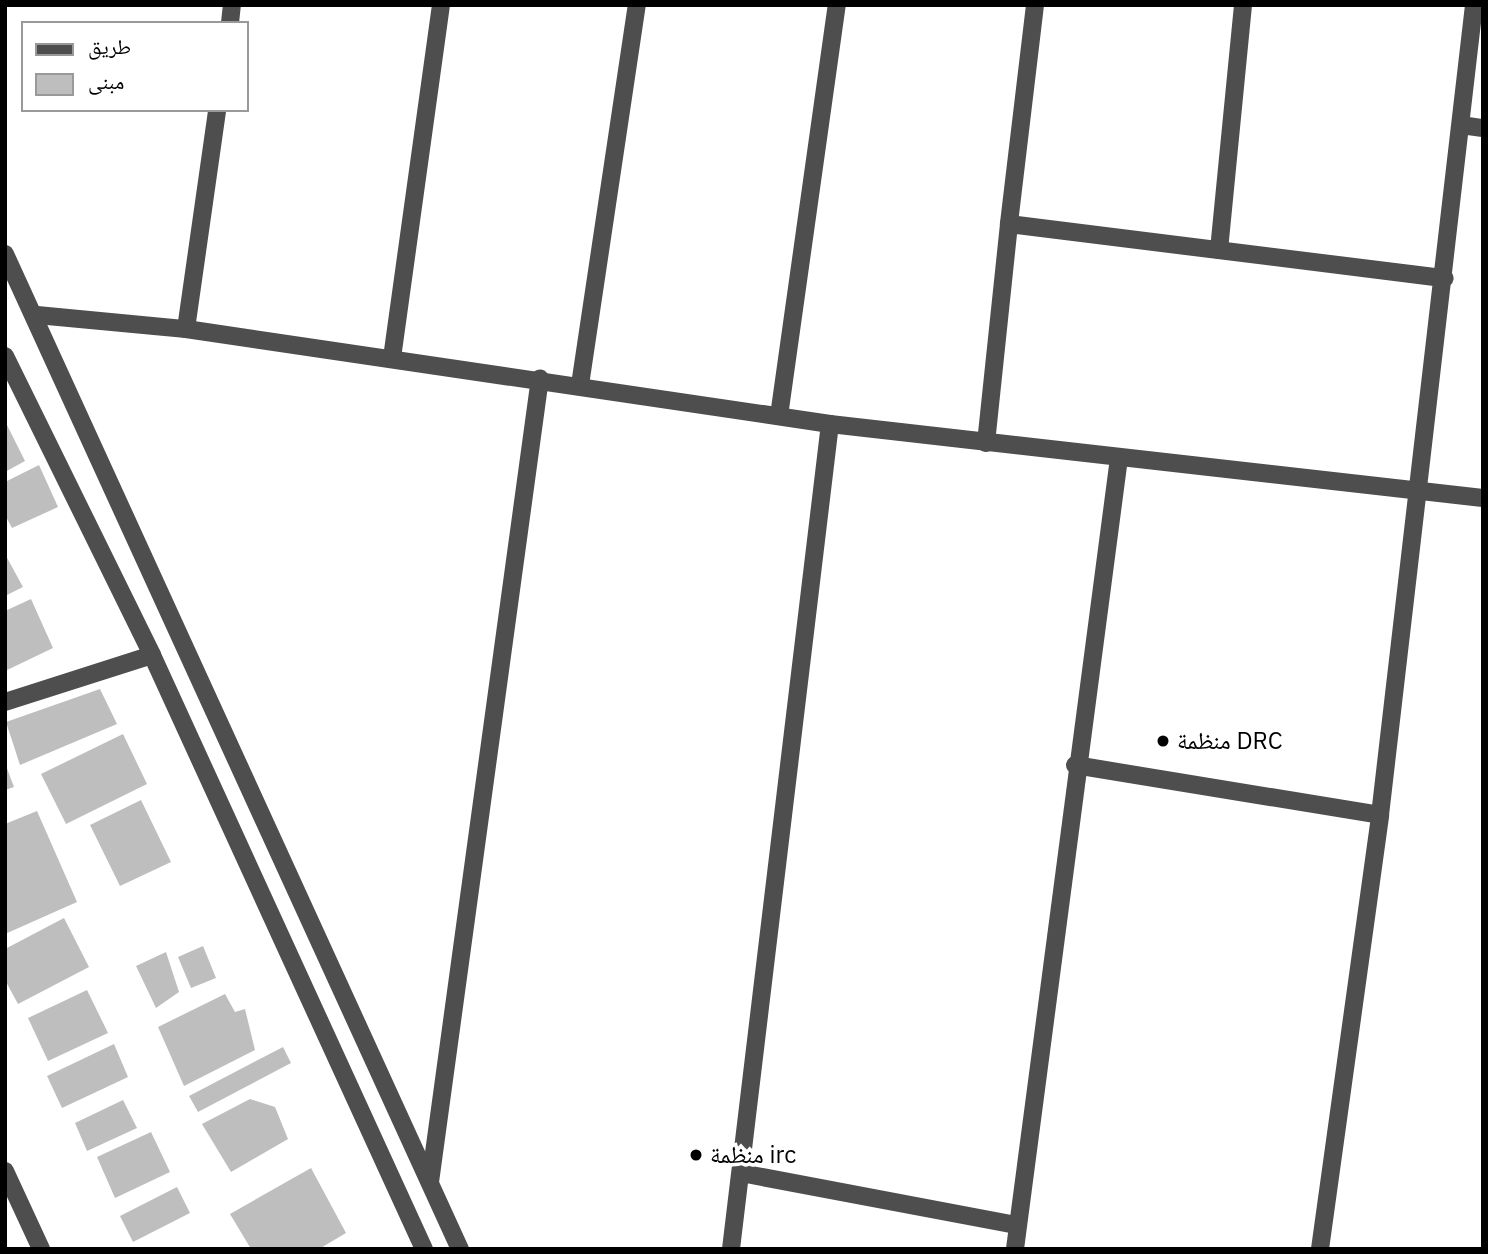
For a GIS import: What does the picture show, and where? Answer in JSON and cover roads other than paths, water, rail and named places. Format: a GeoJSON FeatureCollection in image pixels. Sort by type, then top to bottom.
{"type":"FeatureCollection","features":[{"type":"Feature","properties":{"kind":"street"},"geometry":{"type":"LineString","coordinates":[[392,358],[442,5]]}},
{"type":"Feature","properties":{"kind":"street"},"geometry":{"type":"LineString","coordinates":[[580,385],[638,5]]}},
{"type":"Feature","properties":{"kind":"street"},"geometry":{"type":"LineString","coordinates":[[779,416],[837,5]]}},
{"type":"Feature","properties":{"kind":"street"},"geometry":{"type":"LineString","coordinates":[[986,443],[1035,5]]}},
{"type":"Feature","properties":{"kind":"street"},"geometry":{"type":"LineString","coordinates":[[1219,250],[1243,5]]}},
{"type":"Feature","properties":{"kind":"street"},"geometry":{"type":"LineString","coordinates":[[1320,1249],[1380,815],[1445,278],[1474,5]]}},
{"type":"Feature","properties":{"kind":"street"},"geometry":{"type":"LineString","coordinates":[[186,329],[217,112]]}},
{"type":"Feature","properties":{"kind":"street"},"geometry":{"type":"LineString","coordinates":[[1461,125],[1483,128]]}},
{"type":"Feature","properties":{"kind":"street"},"geometry":{"type":"LineString","coordinates":[[1009,224],[1445,278]]}},
{"type":"Feature","properties":{"kind":"street"},"geometry":{"type":"LineString","coordinates":[[5,254],[37,315],[460,1249]]}},
{"type":"Feature","properties":{"kind":"street"},"geometry":{"type":"LineString","coordinates":[[37,315],[186,329],[540,378],[830,424],[1119,458],[1420,488],[1483,498]]}},
{"type":"Feature","properties":{"kind":"street"},"geometry":{"type":"LineString","coordinates":[[5,356],[152,655],[424,1249]]}},
{"type":"Feature","properties":{"kind":"street"},"geometry":{"type":"LineString","coordinates":[[430,1182],[540,378]]}},
{"type":"Feature","properties":{"kind":"street"},"geometry":{"type":"LineString","coordinates":[[731,1249],[830,424]]}},
{"type":"Feature","properties":{"kind":"street"},"geometry":{"type":"LineString","coordinates":[[1015,1249],[1075,765],[1119,458]]}},
{"type":"Feature","properties":{"kind":"street"},"geometry":{"type":"LineString","coordinates":[[5,702],[152,655]]}},
{"type":"Feature","properties":{"kind":"street"},"geometry":{"type":"LineString","coordinates":[[1075,765],[1380,815]]}},
{"type":"Feature","properties":{"kind":"street"},"geometry":{"type":"LineString","coordinates":[[5,1171],[41,1249]]}},
{"type":"Feature","properties":{"kind":"street"},"geometry":{"type":"LineString","coordinates":[[741,1172],[1017,1225]]}},
{"type":"Feature","properties":{"kind":"place","name":"منظمة DRC"},"geometry":{"type":"Point","coordinates":[1163,741]}},
{"type":"Feature","properties":{"kind":"place","name":"منظمة irc"},"geometry":{"type":"Point","coordinates":[696,1155]}}]}
